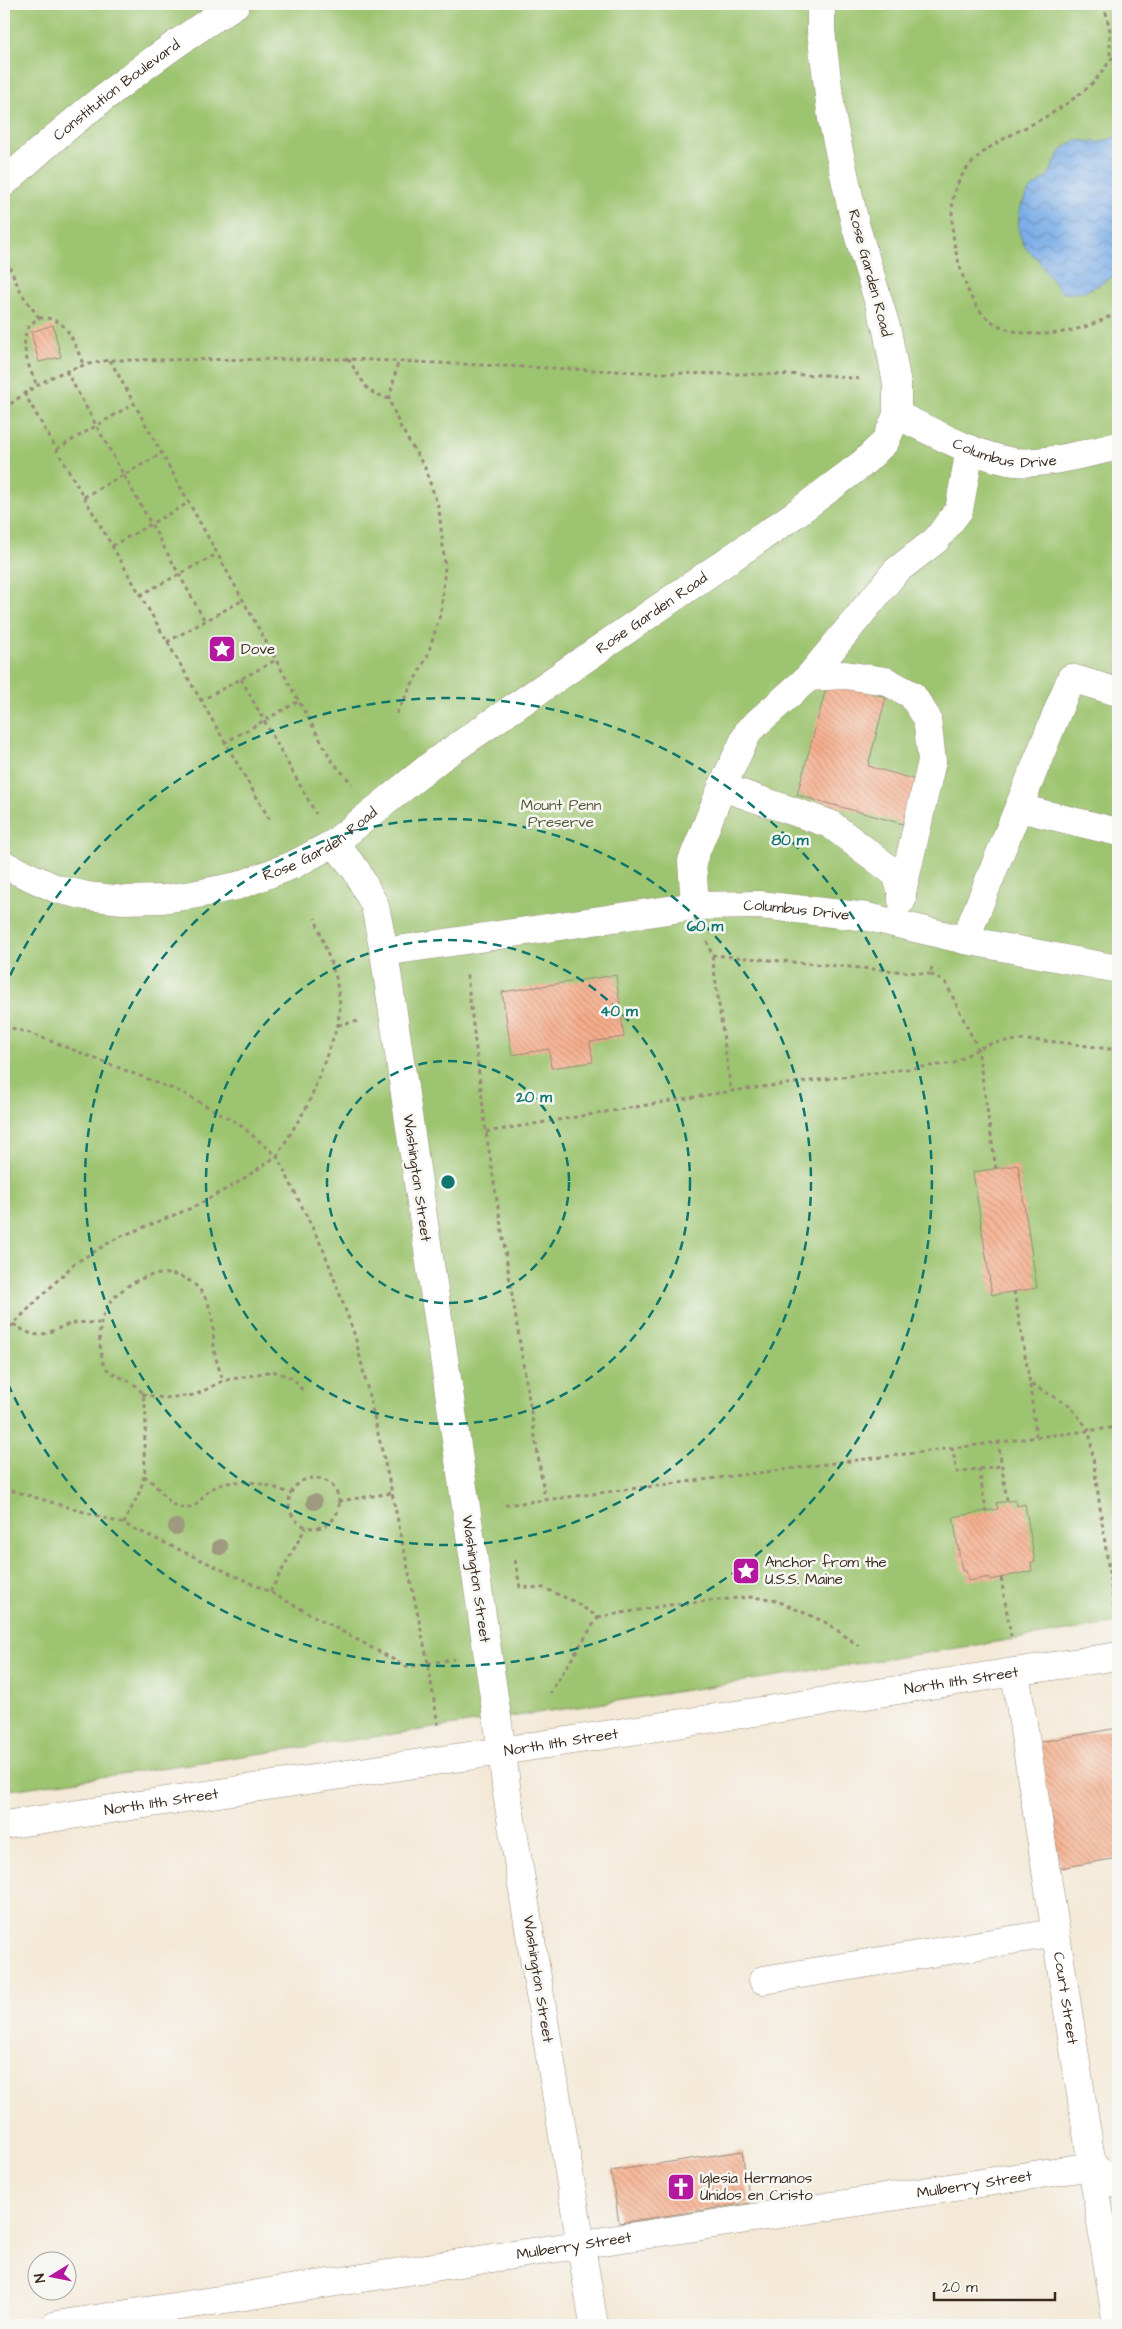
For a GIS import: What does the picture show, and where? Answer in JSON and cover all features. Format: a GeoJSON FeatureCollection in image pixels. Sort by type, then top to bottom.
{"type":"FeatureCollection","features":[{"type":"Feature","properties":{"kind":"street","name":"Constitution Boulevard"},"geometry":{"type":"LineString","coordinates":[[4,183],[43,147],[134,76],[201,26],[236,4]]}},
{"type":"Feature","properties":{"kind":"street","name":"Rose Garden Road"},"geometry":{"type":"LineString","coordinates":[[4,865],[57,890],[123,900],[163,899],[237,886],[293,864],[334,843],[439,759],[794,515],[862,464],[885,442],[898,416],[897,384],[886,330],[855,224],[832,119],[821,31],[820,4]]}},
{"type":"Feature","properties":{"kind":"street","name":"Columbus Drive"},"geometry":{"type":"LineString","coordinates":[[898,416],[970,449],[1009,462],[1055,460],[1118,446]]}},
{"type":"Feature","properties":{"kind":"street"},"geometry":{"type":"LineString","coordinates":[[695,906],[692,862],[722,787],[749,730],[809,678],[896,571],[936,540],[958,510],[970,449]]}},
{"type":"Feature","properties":{"kind":"street"},"geometry":{"type":"LineString","coordinates":[[809,678],[845,675],[886,681],[912,695],[927,718],[932,761],[902,892],[902,926]]}},
{"type":"Feature","properties":{"kind":"street"},"geometry":{"type":"LineString","coordinates":[[952,938],[1018,808],[1071,678],[1118,692]]}},
{"type":"Feature","properties":{"kind":"street"},"geometry":{"type":"LineString","coordinates":[[722,787],[830,824],[896,874],[902,892]]}},
{"type":"Feature","properties":{"kind":"street"},"geometry":{"type":"LineString","coordinates":[[1018,808],[1118,832]]}},
{"type":"Feature","properties":{"kind":"street","name":"Washington Street"},"geometry":{"type":"LineString","coordinates":[[334,843],[356,870],[375,906],[384,952],[507,1794],[594,2325]]}},
{"type":"Feature","properties":{"kind":"street","name":"Columbus Drive"},"geometry":{"type":"LineString","coordinates":[[384,952],[695,906],[760,905],[868,917],[952,938],[1118,969]]}},
{"type":"Feature","properties":{"kind":"street","name":"North 11th Street"},"geometry":{"type":"LineString","coordinates":[[4,1825],[444,1758],[502,1751],[1118,1656]]}},
{"type":"Feature","properties":{"kind":"street","name":"Court Street"},"geometry":{"type":"LineString","coordinates":[[1015,1672],[1117,2325]]}},
{"type":"Feature","properties":{"kind":"street"},"geometry":{"type":"LineString","coordinates":[[763,1980],[1055,1933]]}},
{"type":"Feature","properties":{"kind":"street"},"geometry":{"type":"LineString","coordinates":[[1092,2166],[1118,2184]]}},
{"type":"Feature","properties":{"kind":"street","name":"Mulberry Street"},"geometry":{"type":"LineString","coordinates":[[56,2325],[1092,2166]]}},
{"type":"Feature","properties":{"kind":"path"},"geometry":{"type":"LineString","coordinates":[[1104,4],[1110,31],[1110,60]]}},
{"type":"Feature","properties":{"kind":"path"},"geometry":{"type":"LineString","coordinates":[[1118,51],[1088,88],[1049,115],[1005,138],[973,160],[957,186],[953,217],[953,243],[972,298],[987,317],[1006,328],[1035,335],[1070,332],[1106,320],[1118,311]]}},
{"type":"Feature","properties":{"kind":"path"},"geometry":{"type":"LineString","coordinates":[[4,260],[11,270],[21,293],[39,318]]}},
{"type":"Feature","properties":{"kind":"path"},"geometry":{"type":"LineString","coordinates":[[36,384],[28,363],[25,337],[30,325],[39,318],[50,319],[61,324],[83,364]]}},
{"type":"Feature","properties":{"kind":"path"},"geometry":{"type":"LineString","coordinates":[[4,409],[36,384],[83,364],[110,360],[348,359],[671,373],[828,375],[897,384]]}},
{"type":"Feature","properties":{"kind":"path"},"geometry":{"type":"LineString","coordinates":[[348,359],[368,391],[389,399]]}},
{"type":"Feature","properties":{"kind":"path"},"geometry":{"type":"LineString","coordinates":[[110,360],[332,761]]}},
{"type":"Feature","properties":{"kind":"path"},"geometry":{"type":"LineString","coordinates":[[396,714],[427,657],[441,612],[445,567],[439,510],[428,476],[400,426],[389,399],[398,362]]}},
{"type":"Feature","properties":{"kind":"path"},"geometry":{"type":"LineString","coordinates":[[66,371],[204,621]]}},
{"type":"Feature","properties":{"kind":"path"},"geometry":{"type":"LineString","coordinates":[[24,393],[270,822]]}},
{"type":"Feature","properties":{"kind":"path"},"geometry":{"type":"LineString","coordinates":[[57,449],[134,404]]}},
{"type":"Feature","properties":{"kind":"path"},"geometry":{"type":"LineString","coordinates":[[84,497],[161,454]]}},
{"type":"Feature","properties":{"kind":"path"},"geometry":{"type":"LineString","coordinates":[[112,546],[188,503]]}},
{"type":"Feature","properties":{"kind":"path"},"geometry":{"type":"LineString","coordinates":[[140,595],[217,554]]}},
{"type":"Feature","properties":{"kind":"path"},"geometry":{"type":"LineString","coordinates":[[167,642],[243,600]]}},
{"type":"Feature","properties":{"kind":"path"},"geometry":{"type":"LineString","coordinates":[[200,701],[276,660]]}},
{"type":"Feature","properties":{"kind":"path"},"geometry":{"type":"LineString","coordinates":[[241,679],[297,783]]}},
{"type":"Feature","properties":{"kind":"path"},"geometry":{"type":"LineString","coordinates":[[224,742],[299,701]]}},
{"type":"Feature","properties":{"kind":"path"},"geometry":{"type":"LineString","coordinates":[[695,906],[712,954],[732,1091]]}},
{"type":"Feature","properties":{"kind":"path"},"geometry":{"type":"LineString","coordinates":[[4,1333],[75,1263],[117,1238],[194,1207],[238,1183],[277,1156],[309,1104],[338,1025],[340,1004],[336,978],[315,918]]}},
{"type":"Feature","properties":{"kind":"path"},"geometry":{"type":"LineString","coordinates":[[930,974],[952,938]]}},
{"type":"Feature","properties":{"kind":"path"},"geometry":{"type":"LineString","coordinates":[[462,939],[486,1132],[545,1499]]}},
{"type":"Feature","properties":{"kind":"path"},"geometry":{"type":"LineString","coordinates":[[712,954],[930,974],[946,983],[978,1049],[996,1169]]}},
{"type":"Feature","properties":{"kind":"path"},"geometry":{"type":"LineString","coordinates":[[4,1026],[30,1033],[183,1093],[239,1124],[277,1156],[324,1251],[355,1336],[392,1493],[428,1664],[444,1758]]}},
{"type":"Feature","properties":{"kind":"path"},"geometry":{"type":"LineString","coordinates":[[486,1132],[732,1091],[954,1063],[978,1049],[998,1042],[1024,1040],[1118,1050]]}},
{"type":"Feature","properties":{"kind":"path"},"geometry":{"type":"LineString","coordinates":[[124,1524],[144,1476],[146,1421],[142,1394],[132,1383],[109,1370],[103,1363],[98,1336],[99,1323],[106,1309],[127,1286],[143,1276],[159,1272],[174,1273],[190,1282],[202,1292],[209,1306],[214,1350],[223,1381]]}},
{"type":"Feature","properties":{"kind":"path"},"geometry":{"type":"LineString","coordinates":[[1014,1291],[1030,1384],[1036,1436]]}},
{"type":"Feature","properties":{"kind":"path"},"geometry":{"type":"LineString","coordinates":[[13,1324],[37,1336],[44,1336],[69,1324],[99,1323]]}},
{"type":"Feature","properties":{"kind":"path"},"geometry":{"type":"LineString","coordinates":[[142,1394],[163,1398],[195,1395],[223,1381],[273,1371],[294,1379],[303,1391]]}},
{"type":"Feature","properties":{"kind":"path"},"geometry":{"type":"LineString","coordinates":[[1030,1384],[1069,1405],[1089,1430],[1114,1606]]}},
{"type":"Feature","properties":{"kind":"path"},"geometry":{"type":"LineString","coordinates":[[505,1505],[1118,1427]]}},
{"type":"Feature","properties":{"kind":"path"},"geometry":{"type":"LineString","coordinates":[[998,1441],[1007,1501]]}},
{"type":"Feature","properties":{"kind":"path"},"geometry":{"type":"LineString","coordinates":[[952,1447],[957,1472],[1002,1466]]}},
{"type":"Feature","properties":{"kind":"path"},"geometry":{"type":"LineString","coordinates":[[979,1469],[986,1511]]}},
{"type":"Feature","properties":{"kind":"path"},"geometry":{"type":"LineString","coordinates":[[144,1476],[153,1481],[176,1506],[183,1508],[191,1508],[200,1502],[212,1489],[238,1482],[268,1483],[291,1494]]}},
{"type":"Feature","properties":{"kind":"path"},"geometry":{"type":"LineString","coordinates":[[318,1479],[332,1487],[338,1501],[338,1509],[330,1523],[322,1527],[306,1527],[299,1523],[290,1510],[291,1494],[302,1482],[318,1479]]}},
{"type":"Feature","properties":{"kind":"path"},"geometry":{"type":"LineString","coordinates":[[4,1488],[124,1524],[270,1592],[407,1667],[428,1664]]}},
{"type":"Feature","properties":{"kind":"path"},"geometry":{"type":"LineString","coordinates":[[338,1501],[392,1493]]}},
{"type":"Feature","properties":{"kind":"path"},"geometry":{"type":"LineString","coordinates":[[270,1592],[306,1527]]}},
{"type":"Feature","properties":{"kind":"path"},"geometry":{"type":"LineString","coordinates":[[515,1560],[520,1587],[544,1588],[573,1601],[598,1617],[668,1605],[748,1597],[773,1599],[827,1623],[859,1646]]}},
{"type":"Feature","properties":{"kind":"path"},"geometry":{"type":"LineString","coordinates":[[1002,1578],[1009,1622]]}},
{"type":"Feature","properties":{"kind":"path"},"geometry":{"type":"LineString","coordinates":[[550,1692],[598,1617]]}},
{"type":"Feature","properties":{"kind":"green space","name":"Mount Penn Preserve"},"geometry":{"type":"Polygon","coordinates":[[[4,4],[1118,4],[1118,1623],[585,1706],[4,1791],[4,4]]]}},
{"type":"Feature","properties":{"kind":"water"},"geometry":{"type":"Polygon","coordinates":[[[1118,136],[1118,273],[1085,291],[1063,293],[1050,278],[1039,260],[1028,251],[1023,242],[1019,228],[1022,205],[1029,191],[1049,174],[1058,156],[1068,145],[1079,140],[1100,142],[1118,136]]]}},
{"type":"Feature","properties":{"kind":"building"},"geometry":{"type":"Polygon","coordinates":[[[53,325],[61,357],[39,362],[31,332],[53,325]]]}},
{"type":"Feature","properties":{"kind":"building"},"geometry":{"type":"Polygon","coordinates":[[[828,681],[886,697],[868,766],[920,781],[907,825],[797,795],[828,681]]]}},
{"type":"Feature","properties":{"kind":"building"},"geometry":{"type":"Polygon","coordinates":[[[616,975],[624,1037],[590,1042],[593,1062],[551,1068],[549,1049],[512,1055],[502,992],[616,975]]]}},
{"type":"Feature","properties":{"kind":"building"},"geometry":{"type":"Polygon","coordinates":[[[1018,1165],[1037,1288],[992,1295],[973,1172],[1018,1165]]]}},
{"type":"Feature","properties":{"kind":"building"},"geometry":{"type":"Polygon","coordinates":[[[1016,1500],[1017,1506],[1025,1504],[1035,1562],[1031,1562],[1032,1571],[990,1580],[990,1577],[968,1581],[966,1571],[962,1571],[953,1517],[998,1509],[996,1503],[1016,1500]]]}},
{"type":"Feature","properties":{"kind":"building"},"geometry":{"type":"Polygon","coordinates":[[[1118,1728],[1118,1858],[1060,1868],[1039,1742],[1118,1728]]]}},
{"type":"Feature","properties":{"kind":"building","name":"Iglesia Hermanos Unidos en Cristo"},"geometry":{"type":"Polygon","coordinates":[[[742,2151],[750,2203],[619,2223],[611,2171],[742,2151]]]}},
{"type":"Feature","properties":{"kind":"place","name":"Dove"},"geometry":{"type":"Point","coordinates":[222,649]}},
{"type":"Feature","properties":{"kind":"place","name":"Anchor from the U.S.S. Maine"},"geometry":{"type":"Point","coordinates":[746,1571]}},
{"type":"Feature","properties":{"kind":"place","name":"Iglesia Hermanos Unidos en Cristo"},"geometry":{"type":"Point","coordinates":[681,2187]}}]}
